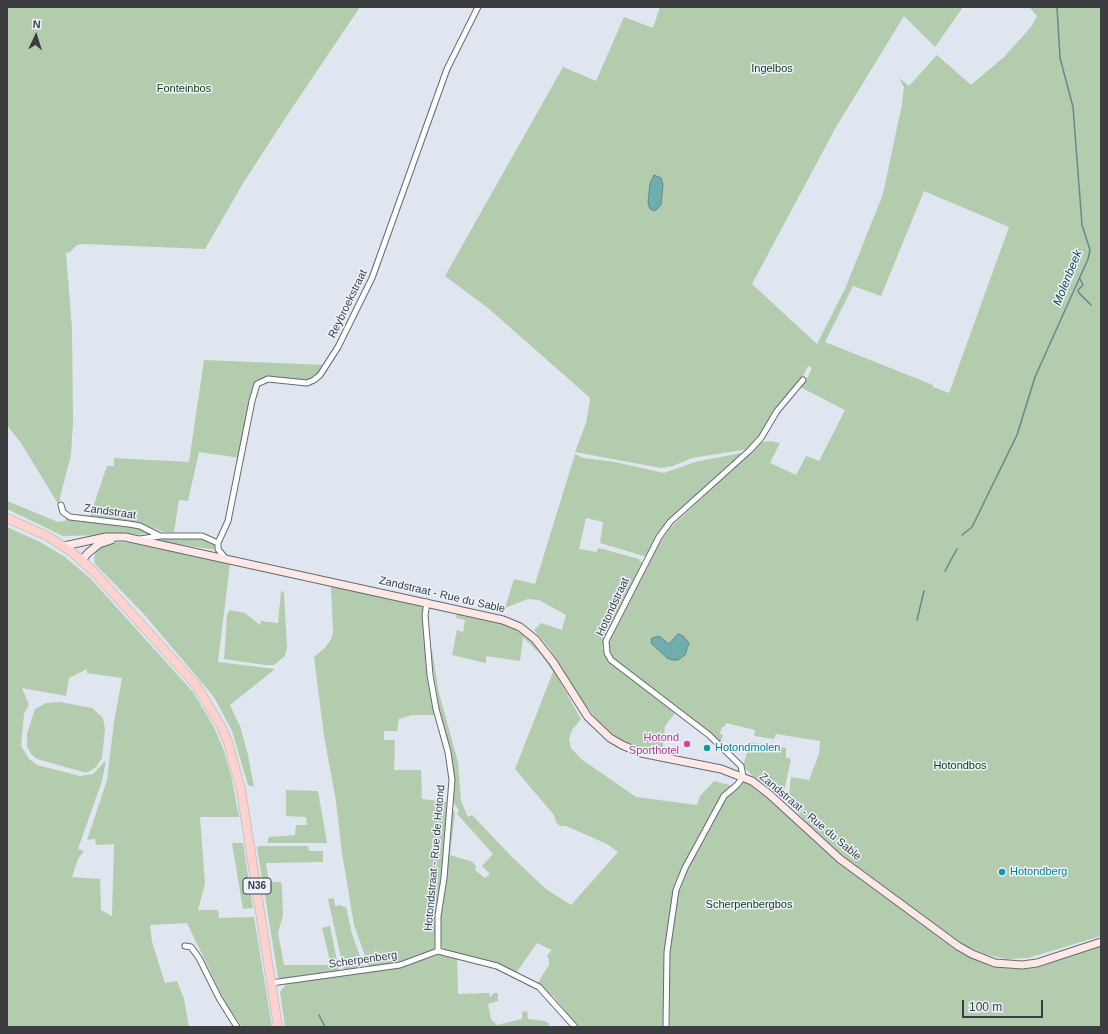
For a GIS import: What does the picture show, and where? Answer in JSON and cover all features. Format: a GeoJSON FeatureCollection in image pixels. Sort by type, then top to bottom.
{"type":"FeatureCollection","features":[{"type":"Feature","properties":{"kind":"main road","name":"N36"},"geometry":{"type":"LineString","coordinates":[[7,518],[44,534],[64,546],[81,561],[125,604],[196,685],[221,726],[228,742],[241,790],[278,1027]]}},
{"type":"Feature","properties":{"kind":"main road","name":"Zandstraat - Rue du Sable"},"geometry":{"type":"LineString","coordinates":[[64,546],[117,536],[495,617],[513,624],[530,634],[553,662],[588,717],[596,726],[622,745],[655,757],[716,768],[763,789],[840,858],[958,946],[972,954],[995,963],[1022,965],[1037,962],[1101,942]]}},
{"type":"Feature","properties":{"kind":"main road","name":"Zandstraat - Rue du Sable"},"geometry":{"type":"LineString","coordinates":[[81,561],[88,553],[106,541],[135,540]]}},
{"type":"Feature","properties":{"kind":"street","name":"Reybroekstraat"},"geometry":{"type":"LineString","coordinates":[[218,544],[228,521],[252,401],[257,384],[268,379],[307,383],[314,380],[320,375],[338,347],[372,278],[447,69],[478,7]]}},
{"type":"Feature","properties":{"kind":"street","name":"Hotondstraat"},"geometry":{"type":"LineString","coordinates":[[741,779],[741,766],[709,735],[611,660],[607,653],[606,641],[659,537],[670,522],[750,450],[761,438],[777,411],[803,380]]}},
{"type":"Feature","properties":{"kind":"street","name":"Zandstraat"},"geometry":{"type":"LineString","coordinates":[[61,505],[63,512],[70,517],[134,525],[160,536]]}},
{"type":"Feature","properties":{"kind":"street","name":"Zandstraat"},"geometry":{"type":"LineString","coordinates":[[135,540],[160,536],[202,536],[218,544]]}},
{"type":"Feature","properties":{"kind":"street"},"geometry":{"type":"LineString","coordinates":[[218,544],[218,549],[226,559]]}},
{"type":"Feature","properties":{"kind":"street","name":"Hotondstraat - Rue de Hotond"},"geometry":{"type":"LineString","coordinates":[[427,602],[425,615],[430,675],[437,715],[448,752],[452,780],[444,878],[438,916],[438,951]]}},
{"type":"Feature","properties":{"kind":"street"},"geometry":{"type":"LineString","coordinates":[[666,1027],[667,952],[676,890],[687,865],[724,796],[741,779]]}},
{"type":"Feature","properties":{"kind":"street"},"geometry":{"type":"LineString","coordinates":[[185,946],[191,946],[199,958],[219,998],[237,1027]]}},
{"type":"Feature","properties":{"kind":"street"},"geometry":{"type":"LineString","coordinates":[[438,951],[497,966],[538,987],[575,1027]]}},
{"type":"Feature","properties":{"kind":"street","name":"Scherpenberg"},"geometry":{"type":"LineString","coordinates":[[271,983],[400,965],[438,951]]}},
{"type":"Feature","properties":{"kind":"green space","name":"Fonteinbos"},"geometry":{"type":"Polygon","coordinates":[[[7,7],[360,7],[242,185],[205,249],[85,244],[77,245],[70,252],[66,253],[72,328],[73,421],[71,455],[60,497],[60,507],[21,443],[7,425],[7,7]]]}},
{"type":"Feature","properties":{"kind":"green space"},"geometry":{"type":"Polygon","coordinates":[[[660,7],[963,7],[935,47],[904,16],[836,127],[752,284],[817,344],[845,289],[883,194],[902,104],[904,87],[899,78],[909,86],[937,55],[971,85],[1004,57],[1031,27],[1037,16],[1029,7],[1101,7],[1101,936],[1028,958],[1006,959],[985,954],[965,946],[849,861],[803,819],[788,802],[791,777],[809,780],[819,754],[820,741],[776,734],[774,739],[754,736],[755,730],[726,723],[724,727],[722,727],[720,734],[723,735],[721,742],[614,659],[610,654],[609,639],[656,548],[670,528],[762,442],[770,441],[780,443],[770,463],[796,475],[806,456],[819,461],[845,410],[800,387],[805,383],[812,368],[808,366],[801,380],[749,449],[692,458],[673,466],[661,468],[575,452],[586,423],[590,400],[589,397],[488,308],[445,276],[563,67],[596,81],[624,17],[653,28],[660,7]],[[924,191],[881,296],[853,286],[825,342],[933,385],[933,387],[949,393],[1009,227],[924,191]]]}},
{"type":"Feature","properties":{"kind":"green space"},"geometry":{"type":"Polygon","coordinates":[[[204,360],[325,365],[319,374],[310,380],[267,377],[257,381],[240,458],[199,452],[188,501],[179,500],[174,532],[164,532],[141,523],[90,516],[107,466],[114,466],[114,458],[189,462],[204,360]]]}},
{"type":"Feature","properties":{"kind":"green space"},"geometry":{"type":"Polygon","coordinates":[[[746,452],[668,522],[647,557],[600,543],[603,522],[586,518],[579,549],[596,552],[599,548],[639,559],[643,565],[605,638],[602,648],[611,662],[675,713],[665,726],[662,755],[636,748],[615,736],[598,721],[580,698],[549,648],[534,630],[541,623],[562,630],[566,615],[539,600],[528,599],[505,608],[514,579],[535,584],[575,454],[583,458],[615,462],[664,473],[695,462],[746,452]]]}},
{"type":"Feature","properties":{"kind":"green space"},"geometry":{"type":"Polygon","coordinates":[[[7,501],[58,522],[65,521],[66,518],[139,527],[151,534],[63,536],[7,509],[7,501]]]}},
{"type":"Feature","properties":{"kind":"green space"},"geometry":{"type":"Polygon","coordinates":[[[7,527],[40,542],[65,557],[90,578],[193,692],[214,727],[224,751],[231,775],[239,817],[200,817],[205,884],[198,910],[218,910],[219,918],[254,917],[272,1027],[242,1027],[226,1004],[187,923],[150,925],[152,942],[165,983],[177,981],[184,999],[189,1027],[7,1027],[7,527]],[[87,669],[69,678],[66,696],[22,688],[29,705],[24,714],[21,746],[29,759],[37,765],[80,776],[93,774],[106,760],[102,781],[78,849],[84,851],[78,859],[72,877],[100,879],[101,910],[112,916],[114,844],[96,845],[95,839],[87,840],[107,780],[114,722],[122,678],[87,673],[87,669]]]}},
{"type":"Feature","properties":{"kind":"green space"},"geometry":{"type":"Polygon","coordinates":[[[165,538],[202,538],[215,544],[217,550],[163,542],[162,540],[165,538]]]}},
{"type":"Feature","properties":{"kind":"green space"},"geometry":{"type":"Polygon","coordinates":[[[119,542],[132,543],[230,564],[218,662],[275,669],[230,705],[240,726],[248,755],[254,787],[248,785],[232,731],[214,697],[142,612],[95,564],[94,557],[97,549],[106,544],[119,542]]]}},
{"type":"Feature","properties":{"kind":"green space","name":"Scherpenbergbos"},"geometry":{"type":"Polygon","coordinates":[[[331,585],[424,606],[436,715],[412,715],[399,719],[397,731],[384,731],[384,740],[395,740],[394,770],[421,770],[422,799],[449,802],[455,813],[450,855],[473,862],[476,867],[475,870],[485,878],[490,874],[482,866],[493,854],[457,814],[459,811],[454,803],[430,650],[432,650],[439,693],[458,762],[461,801],[468,817],[472,815],[512,857],[546,889],[571,905],[618,852],[607,844],[566,826],[560,826],[556,822],[554,815],[515,769],[553,672],[541,655],[523,637],[520,661],[486,656],[486,663],[452,655],[457,630],[463,632],[465,620],[456,618],[457,613],[499,622],[509,626],[522,634],[535,645],[550,664],[581,719],[572,730],[569,739],[571,748],[581,759],[636,797],[697,805],[700,796],[714,781],[733,786],[741,779],[767,796],[840,863],[959,952],[990,966],[1016,969],[1036,968],[1101,946],[1101,1027],[670,1027],[669,976],[665,976],[666,1026],[577,1027],[554,997],[537,984],[549,965],[547,955],[552,950],[537,943],[516,973],[506,967],[444,950],[441,945],[441,912],[437,945],[434,950],[404,963],[369,967],[354,925],[342,853],[336,801],[324,736],[314,657],[325,648],[331,639],[333,632],[331,585]]]}},
{"type":"Feature","properties":{"kind":"green space"},"geometry":{"type":"Polygon","coordinates":[[[281,591],[284,592],[287,647],[285,656],[274,665],[224,659],[227,616],[229,610],[245,613],[260,625],[261,621],[278,623],[281,591]]]}},
{"type":"Feature","properties":{"kind":"green space"},"geometry":{"type":"Polygon","coordinates":[[[60,702],[92,708],[103,718],[105,729],[102,758],[97,766],[89,772],[83,772],[37,759],[32,755],[27,747],[27,734],[35,709],[46,703],[60,702]]]}},
{"type":"Feature","properties":{"kind":"green space"},"geometry":{"type":"Polygon","coordinates":[[[750,742],[786,748],[786,757],[791,759],[783,796],[779,795],[754,777],[743,766],[750,742]]]}},
{"type":"Feature","properties":{"kind":"green space"},"geometry":{"type":"Polygon","coordinates":[[[286,790],[318,791],[327,843],[267,843],[269,837],[295,835],[296,825],[307,825],[306,817],[286,816],[286,790]]]}},
{"type":"Feature","properties":{"kind":"green space"},"geometry":{"type":"Polygon","coordinates":[[[232,843],[243,843],[253,908],[243,909],[232,843]]]}},
{"type":"Feature","properties":{"kind":"green space"},"geometry":{"type":"Polygon","coordinates":[[[308,846],[309,851],[323,851],[323,862],[266,863],[269,882],[281,882],[283,915],[278,933],[284,965],[331,965],[322,928],[330,926],[339,971],[280,979],[278,977],[257,847],[308,846]]]}},
{"type":"Feature","properties":{"kind":"green space"},"geometry":{"type":"Polygon","coordinates":[[[334,898],[335,906],[342,905],[343,907],[346,907],[352,934],[363,964],[361,969],[344,971],[328,899],[334,898]]]}},
{"type":"Feature","properties":{"kind":"green space"},"geometry":{"type":"Polygon","coordinates":[[[439,954],[457,958],[458,994],[489,993],[490,997],[494,993],[498,993],[498,1001],[488,1004],[491,1019],[497,1025],[522,1019],[522,1012],[527,1011],[528,1019],[545,1021],[550,1024],[546,1027],[285,1027],[280,992],[286,984],[336,975],[402,967],[439,954]]]}},
{"type":"Feature","properties":{"kind":"water"},"geometry":{"type":"Polygon","coordinates":[[[654,175],[661,178],[663,184],[661,205],[655,211],[650,209],[648,203],[650,183],[654,175]]]}},
{"type":"Feature","properties":{"kind":"water"},"geometry":{"type":"Polygon","coordinates":[[[678,634],[683,636],[689,643],[685,655],[678,660],[667,658],[651,643],[652,638],[659,636],[669,644],[678,634]]]}},
{"type":"Feature","properties":{"kind":"waterway","name":"Molenbeek"},"geometry":{"type":"LineString","coordinates":[[962,535],[972,527],[1017,435],[1035,377],[1088,259],[1090,250],[1082,225],[1073,107],[1060,58],[1057,7]]}},
{"type":"Feature","properties":{"kind":"waterway"},"geometry":{"type":"LineString","coordinates":[[1080,279],[1083,285],[1078,290],[1079,293],[1091,305]]}},
{"type":"Feature","properties":{"kind":"waterway","name":"Molenbeek"},"geometry":{"type":"LineString","coordinates":[[945,571],[957,549]]}},
{"type":"Feature","properties":{"kind":"waterway","name":"Molenbeek"},"geometry":{"type":"LineString","coordinates":[[917,620],[924,591]]}},
{"type":"Feature","properties":{"kind":"waterway"},"geometry":{"type":"LineString","coordinates":[[319,1015],[325,1027]]}},
{"type":"Feature","properties":{"kind":"place","name":"Hotond Sporthotel"},"geometry":{"type":"Point","coordinates":[687,744]}},
{"type":"Feature","properties":{"kind":"place","name":"Hotondmolen"},"geometry":{"type":"Point","coordinates":[707,748]}},
{"type":"Feature","properties":{"kind":"place","name":"Hotondberg"},"geometry":{"type":"Point","coordinates":[1002,872]}},
{"type":"Feature","properties":{"kind":"park label","name":"Ingelbos"},"geometry":{"type":"Point","coordinates":[772,69]}},
{"type":"Feature","properties":{"kind":"park label","name":"Hotondbos"},"geometry":{"type":"Point","coordinates":[960,766]}}]}
